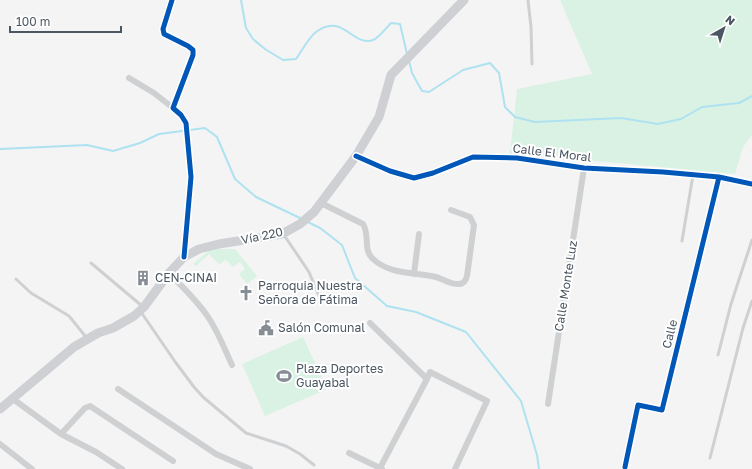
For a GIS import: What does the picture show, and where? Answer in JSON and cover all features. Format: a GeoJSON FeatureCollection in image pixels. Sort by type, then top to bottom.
{"type":"FeatureCollection","features":[{"type":"Feature","properties":{"kind":"main road","name":"Vía 220"},"geometry":{"type":"LineString","coordinates":[[0,409],[74,347],[129,319],[142,309],[169,272],[184,257],[199,250],[219,244],[282,234],[300,224],[314,212],[356,156],[379,117],[391,76],[464,0]]}},
{"type":"Feature","properties":{"kind":"street"},"geometry":{"type":"LineString","coordinates":[[172,0],[163,29],[164,34],[188,46],[193,50],[194,55],[173,108]]}},
{"type":"Feature","properties":{"kind":"street"},"geometry":{"type":"LineString","coordinates":[[129,78],[154,93],[181,115],[186,123],[191,177],[184,257]]}},
{"type":"Feature","properties":{"kind":"street","name":"Calle El Moral"},"geometry":{"type":"LineString","coordinates":[[356,156],[390,171],[414,178],[433,173],[473,157],[517,158],[584,168],[663,172],[719,177],[752,184]]}},
{"type":"Feature","properties":{"kind":"street","name":"Calle Monte Luz"},"geometry":{"type":"LineString","coordinates":[[548,404],[584,168]]}},
{"type":"Feature","properties":{"kind":"street","name":"Calle"},"geometry":{"type":"LineString","coordinates":[[625,467],[638,405],[662,410],[719,177]]}},
{"type":"Feature","properties":{"kind":"street"},"geometry":{"type":"LineString","coordinates":[[322,203],[363,224],[368,235],[368,253],[375,261],[396,271],[435,277],[456,284],[461,284],[465,281],[467,276],[474,224],[470,217],[452,210]]}},
{"type":"Feature","properties":{"kind":"street"},"geometry":{"type":"LineString","coordinates":[[414,274],[419,234]]}},
{"type":"Feature","properties":{"kind":"street"},"geometry":{"type":"LineString","coordinates":[[169,272],[193,298],[209,319],[232,365]]}},
{"type":"Feature","properties":{"kind":"street"},"geometry":{"type":"LineString","coordinates":[[370,323],[427,379]]}},
{"type":"Feature","properties":{"kind":"street"},"geometry":{"type":"LineString","coordinates":[[349,453],[381,468],[430,372],[487,401],[458,468]]}},
{"type":"Feature","properties":{"kind":"street"},"geometry":{"type":"LineString","coordinates":[[118,389],[216,454],[250,469]]}},
{"type":"Feature","properties":{"kind":"street"},"geometry":{"type":"LineString","coordinates":[[13,398],[61,434],[96,452],[122,469]]}},
{"type":"Feature","properties":{"kind":"street"},"geometry":{"type":"LineString","coordinates":[[61,434],[85,408],[90,406],[173,461]]}},
{"type":"Feature","properties":{"kind":"street"},"geometry":{"type":"LineString","coordinates":[[0,444],[32,469]]}},
{"type":"Feature","properties":{"kind":"street"},"geometry":{"type":"LineString","coordinates":[[229,469],[232,462]]}},
{"type":"Feature","properties":{"kind":"lane"},"geometry":{"type":"LineString","coordinates":[[528,0],[531,27],[532,64]]}},
{"type":"Feature","properties":{"kind":"lane"},"geometry":{"type":"LineString","coordinates":[[682,241],[693,175]]}},
{"type":"Feature","properties":{"kind":"lane"},"geometry":{"type":"LineString","coordinates":[[282,234],[309,272],[321,301]]}},
{"type":"Feature","properties":{"kind":"lane"},"geometry":{"type":"LineString","coordinates":[[718,355],[731,304],[752,240]]}},
{"type":"Feature","properties":{"kind":"lane"},"geometry":{"type":"LineString","coordinates":[[91,263],[142,309],[189,381],[204,397],[246,433],[286,446],[300,454],[314,465]]}},
{"type":"Feature","properties":{"kind":"lane"},"geometry":{"type":"LineString","coordinates":[[16,279],[31,293],[69,316],[88,339]]}},
{"type":"Feature","properties":{"kind":"lane"},"geometry":{"type":"LineString","coordinates":[[710,458],[743,328],[752,301]]}},
{"type":"Feature","properties":{"kind":"green space"},"geometry":{"type":"Polygon","coordinates":[[[560,0],[752,0],[752,135],[743,147],[735,174],[510,153],[517,89],[592,74],[560,0]]]}},
{"type":"Feature","properties":{"kind":"green space"},"geometry":{"type":"Polygon","coordinates":[[[211,249],[235,249],[257,276],[247,284],[239,274],[245,269],[240,262],[233,267],[226,260],[219,264],[209,254],[196,266],[193,264],[211,249]]]}},
{"type":"Feature","properties":{"kind":"green space","name":"Plaza Deportes Guayabal"},"geometry":{"type":"Polygon","coordinates":[[[303,337],[327,389],[265,416],[242,364],[303,337]]]}},
{"type":"Feature","properties":{"kind":"waterway"},"geometry":{"type":"LineString","coordinates":[[241,0],[246,28],[253,39],[265,49],[283,60],[296,59],[313,34],[325,27],[333,26],[340,28],[359,39],[366,41],[375,39],[391,23],[400,24],[407,54]]}},
{"type":"Feature","properties":{"kind":"waterway"},"geometry":{"type":"LineString","coordinates":[[409,61],[412,73],[422,91],[429,92],[463,70],[490,63],[499,73],[505,107],[515,117],[535,122],[621,118],[658,124],[681,119],[702,107],[739,103],[752,96]]}},
{"type":"Feature","properties":{"kind":"waterway"},"geometry":{"type":"LineString","coordinates":[[0,149],[87,145],[113,151],[140,143],[159,134],[205,128],[217,137],[235,179],[256,197],[302,219]]}},
{"type":"Feature","properties":{"kind":"waterway"},"geometry":{"type":"LineString","coordinates":[[306,221],[320,228],[342,245],[355,278],[387,306],[416,312],[466,332],[521,401],[537,455],[539,469]]}},
{"type":"Feature","properties":{"kind":"cycle path"},"geometry":{"type":"LineString","coordinates":[[172,0],[163,29],[164,34],[193,50],[193,55],[173,108],[181,115],[186,123],[191,177],[184,257]]}},
{"type":"Feature","properties":{"kind":"cycle path"},"geometry":{"type":"LineString","coordinates":[[356,156],[390,171],[414,178],[433,173],[473,157],[517,158],[584,168],[663,172],[719,177],[752,184]]}},
{"type":"Feature","properties":{"kind":"cycle path"},"geometry":{"type":"LineString","coordinates":[[625,467],[638,405],[662,410],[719,177]]}},
{"type":"Feature","properties":{"kind":"place","name":"CEN-CINAI"},"geometry":{"type":"Point","coordinates":[143,278]}},
{"type":"Feature","properties":{"kind":"place","name":"Parroquia Nuestra Señora de Fátima"},"geometry":{"type":"Point","coordinates":[246,293]}},
{"type":"Feature","properties":{"kind":"place","name":"Salón Comunal"},"geometry":{"type":"Point","coordinates":[266,328]}},
{"type":"Feature","properties":{"kind":"place","name":"Plaza Deportes Guayabal"},"geometry":{"type":"Point","coordinates":[284,376]}}]}
